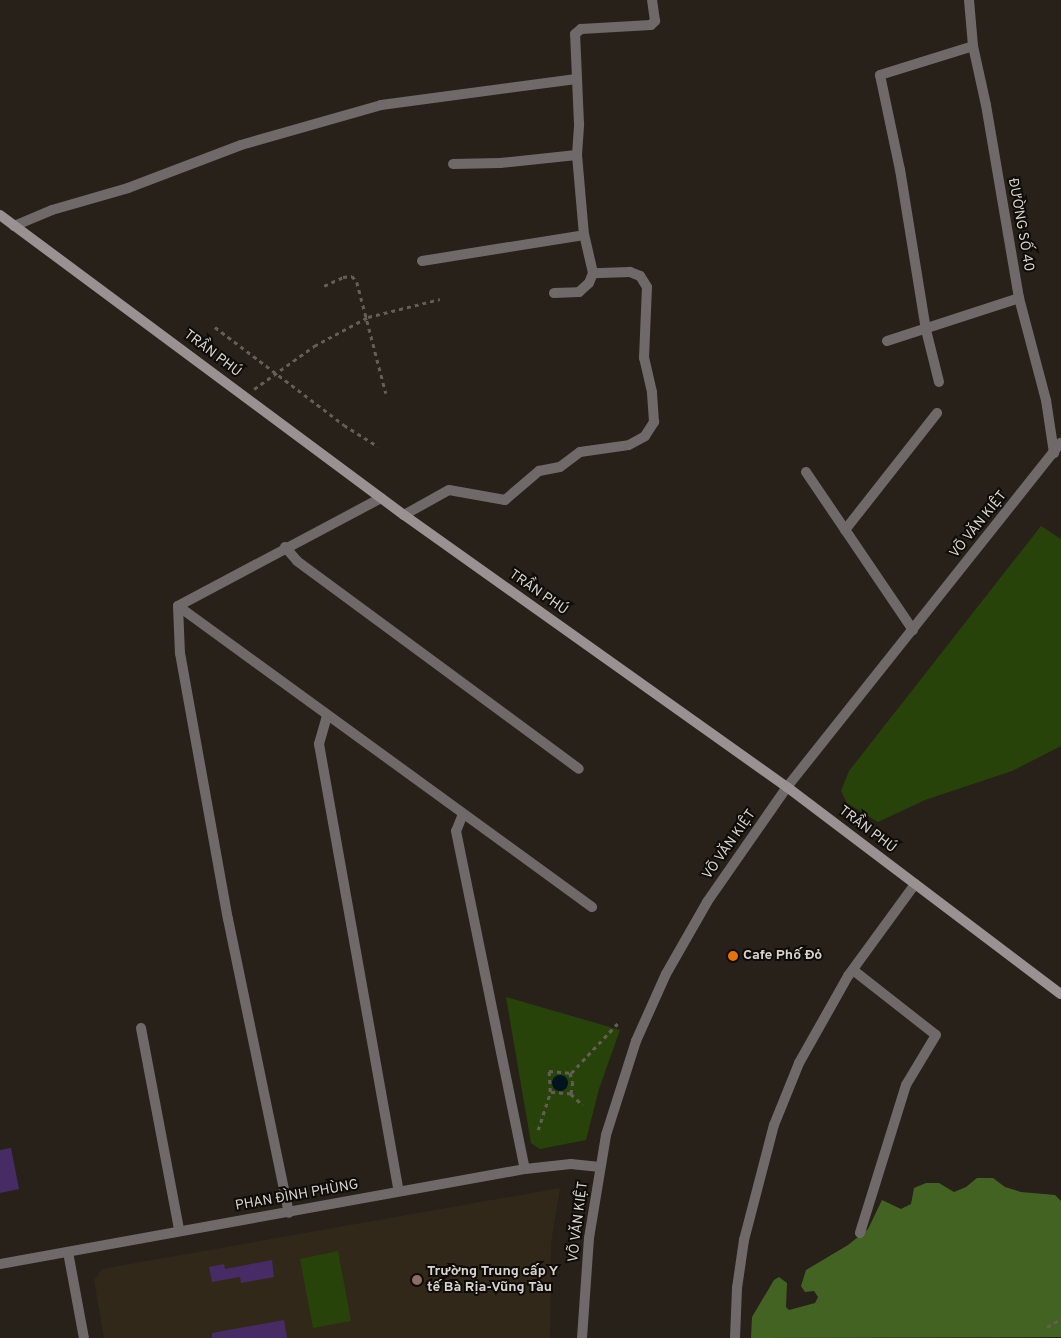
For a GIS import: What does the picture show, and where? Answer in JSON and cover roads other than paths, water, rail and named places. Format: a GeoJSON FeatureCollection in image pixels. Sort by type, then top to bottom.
{"type":"FeatureCollection","features":[{"type":"Feature","properties":{"kind":"main road","name":"TRẦN PHÚ"},"geometry":{"type":"LineString","coordinates":[[0,215],[404,515],[787,787],[1061,994]]}},
{"type":"Feature","properties":{"kind":"street"},"geometry":{"type":"LineString","coordinates":[[554,293],[579,292],[589,283],[593,273],[584,235],[577,154],[575,34],[581,29],[651,25],[655,21],[652,0]]}},
{"type":"Feature","properties":{"kind":"street","name":"ĐƯỜNG SỐ 40"},"geometry":{"type":"LineString","coordinates":[[969,0],[973,46],[986,105],[1018,298],[1046,400],[1054,453]]}},
{"type":"Feature","properties":{"kind":"street"},"geometry":{"type":"LineString","coordinates":[[939,382],[926,330],[900,170],[880,75],[973,46]]}},
{"type":"Feature","properties":{"kind":"street"},"geometry":{"type":"LineString","coordinates":[[14,226],[52,210],[128,188],[241,145],[381,105],[576,80]]}},
{"type":"Feature","properties":{"kind":"street"},"geometry":{"type":"LineString","coordinates":[[453,164],[500,163],[577,154]]}},
{"type":"Feature","properties":{"kind":"street"},"geometry":{"type":"LineString","coordinates":[[422,262],[584,235]]}},
{"type":"Feature","properties":{"kind":"street"},"geometry":{"type":"LineString","coordinates":[[404,515],[450,490],[505,500],[539,471],[560,466],[580,452],[629,445],[645,436],[654,422],[652,392],[644,358],[647,287],[640,276],[630,272],[593,273]]}},
{"type":"Feature","properties":{"kind":"street"},"geometry":{"type":"LineString","coordinates":[[887,340],[926,330],[1018,298]]}},
{"type":"Feature","properties":{"kind":"street"},"geometry":{"type":"LineString","coordinates":[[845,530],[937,412]]}},
{"type":"Feature","properties":{"kind":"street","name":"VÕ VĂN KIỆT"},"geometry":{"type":"LineString","coordinates":[[582,1338],[589,1238],[606,1135],[636,1042],[666,974],[707,902],[787,787],[1061,443]]}},
{"type":"Feature","properties":{"kind":"street"},"geometry":{"type":"LineString","coordinates":[[806,472],[913,630]]}},
{"type":"Feature","properties":{"kind":"street"},"geometry":{"type":"LineString","coordinates":[[178,606],[285,547],[381,498]]}},
{"type":"Feature","properties":{"kind":"street"},"geometry":{"type":"LineString","coordinates":[[285,547],[297,561],[579,769]]}},
{"type":"Feature","properties":{"kind":"street"},"geometry":{"type":"LineString","coordinates":[[178,606],[592,907]]}},
{"type":"Feature","properties":{"kind":"street"},"geometry":{"type":"LineString","coordinates":[[178,606],[180,653],[228,919],[289,1213]]}},
{"type":"Feature","properties":{"kind":"street"},"geometry":{"type":"LineString","coordinates":[[327,716],[319,744],[399,1191]]}},
{"type":"Feature","properties":{"kind":"street"},"geometry":{"type":"LineString","coordinates":[[462,814],[456,831],[525,1169]]}},
{"type":"Feature","properties":{"kind":"street"},"geometry":{"type":"LineString","coordinates":[[735,1338],[737,1288],[744,1240],[774,1125],[799,1063],[853,970],[915,884]]}},
{"type":"Feature","properties":{"kind":"street"},"geometry":{"type":"LineString","coordinates":[[853,970],[936,1035],[906,1085],[860,1233]]}},
{"type":"Feature","properties":{"kind":"street"},"geometry":{"type":"LineString","coordinates":[[141,1028],[179,1230]]}},
{"type":"Feature","properties":{"kind":"street","name":"PHAN ĐÌNH PHÙNG"},"geometry":{"type":"LineString","coordinates":[[0,1264],[179,1230],[289,1213],[525,1169],[571,1164],[600,1167]]}},
{"type":"Feature","properties":{"kind":"street"},"geometry":{"type":"LineString","coordinates":[[68,1252],[84,1338]]}},
{"type":"Feature","properties":{"kind":"water"},"geometry":{"type":"Polygon","coordinates":[[[557,1075],[563,1075],[568,1080],[566,1089],[557,1091],[552,1086],[552,1080],[557,1075]]]}},
{"type":"Feature","properties":{"kind":"place","name":"Cafe Phố Đỏ"},"geometry":{"type":"Point","coordinates":[733,956]}},
{"type":"Feature","properties":{"kind":"place","name":"Trường Trung cấp Y tế Bà Rịa-Vũng Tàu"},"geometry":{"type":"Point","coordinates":[417,1280]}}]}
